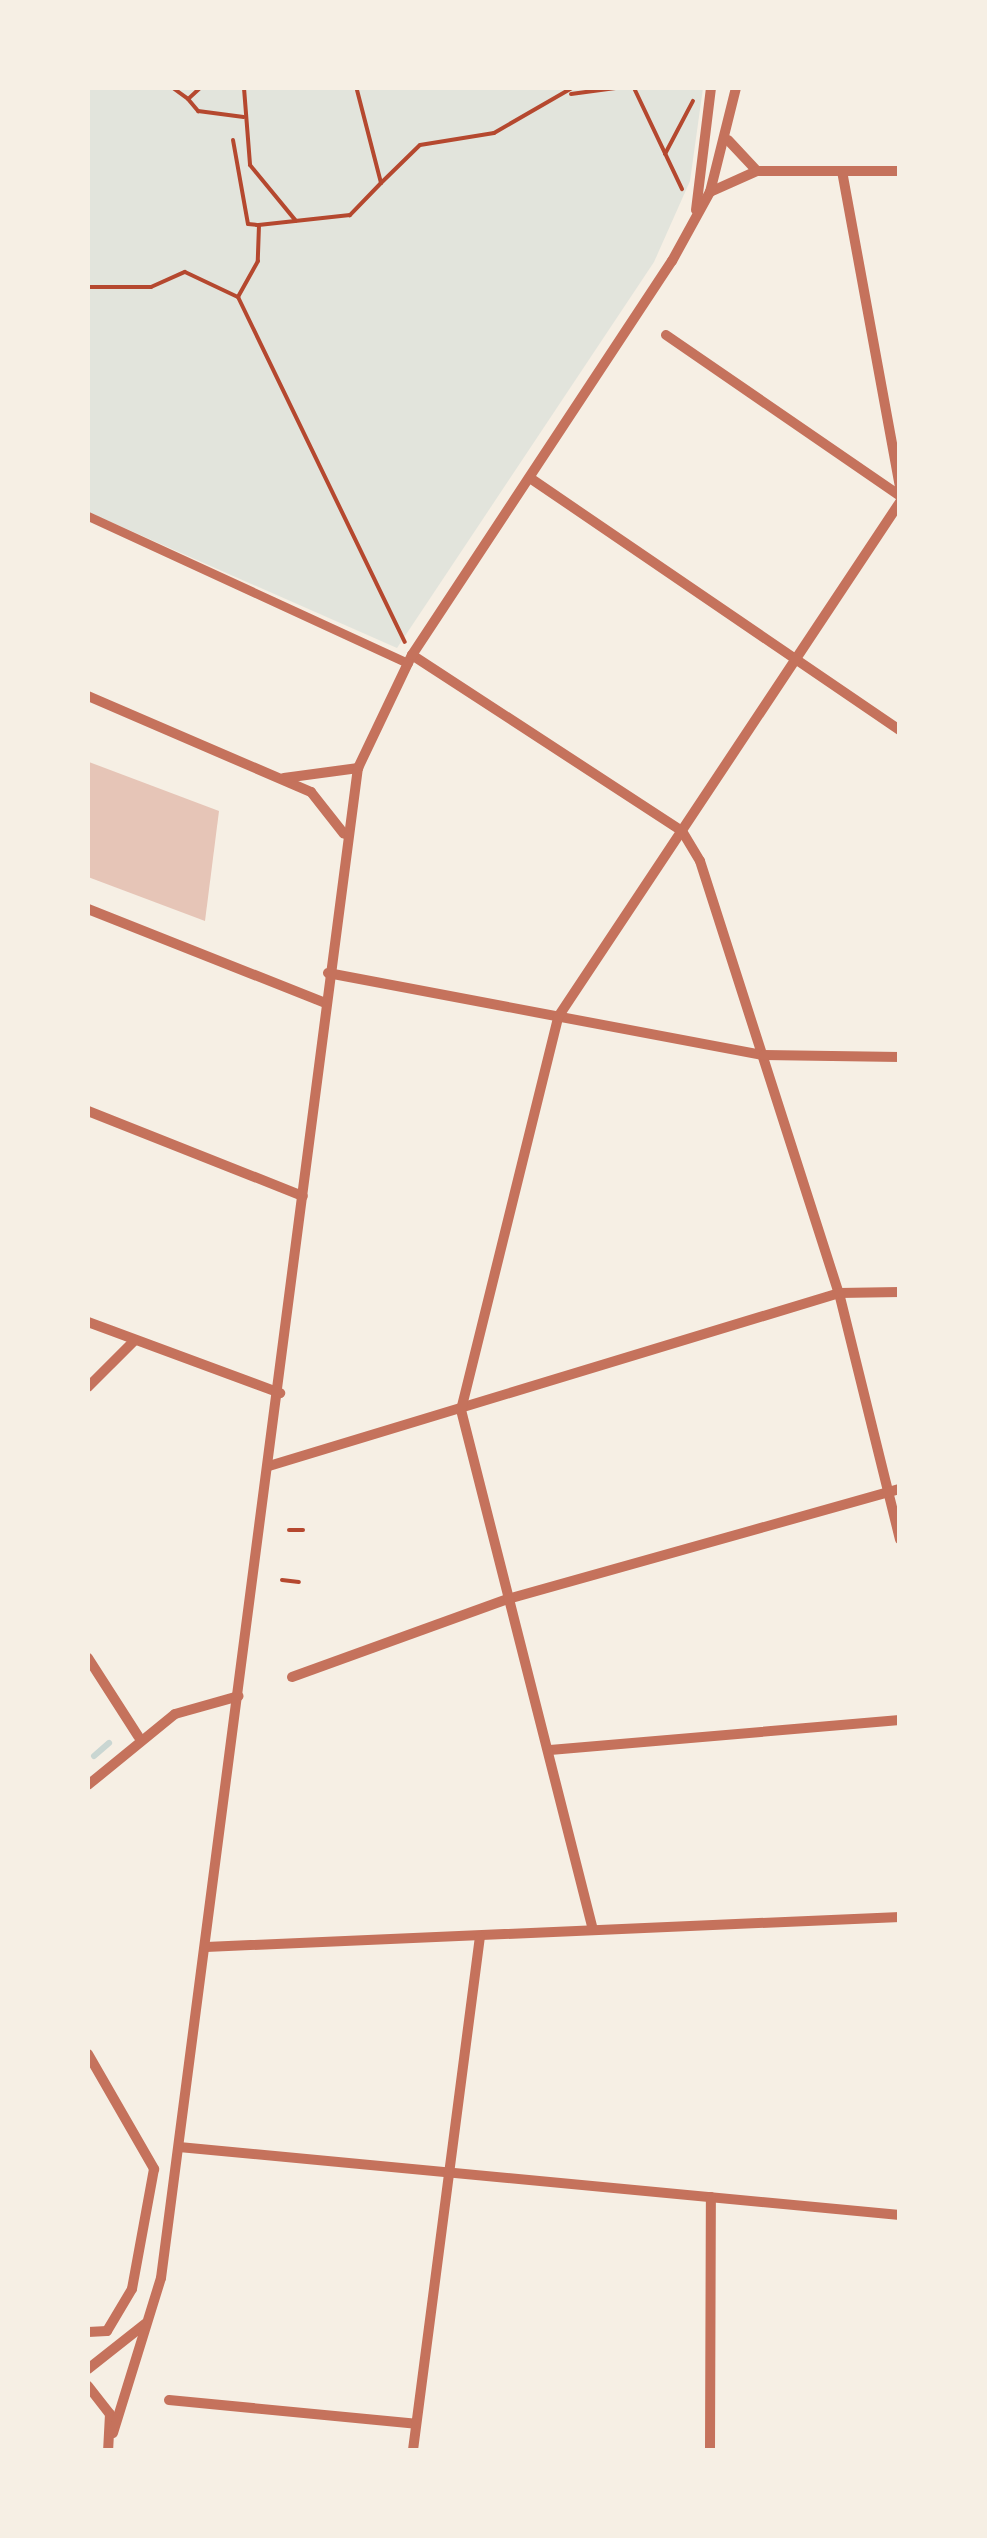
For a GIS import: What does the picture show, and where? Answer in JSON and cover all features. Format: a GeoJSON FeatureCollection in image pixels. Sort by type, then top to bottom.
{"type":"FeatureCollection","features":[{"type":"Feature","properties":{"kind":"street"},"geometry":{"type":"LineString","coordinates":[[694,219],[711,88]]}},
{"type":"Feature","properties":{"kind":"street"},"geometry":{"type":"LineString","coordinates":[[111,2449],[146,2324],[179,2147],[280,1393],[344,834],[358,768],[410,659],[530,478],[710,192],[728,140],[736,88]]}},
{"type":"Feature","properties":{"kind":"street"},"geometry":{"type":"LineString","coordinates":[[728,140],[757,171]]}},
{"type":"Feature","properties":{"kind":"street"},"geometry":{"type":"LineString","coordinates":[[710,192],[757,171],[900,171]]}},
{"type":"Feature","properties":{"kind":"street"},"geometry":{"type":"LineString","coordinates":[[842,171],[900,488]]}},
{"type":"Feature","properties":{"kind":"street"},"geometry":{"type":"LineString","coordinates":[[593,1930],[461,1410],[558,1018],[900,499],[666,335]]}},
{"type":"Feature","properties":{"kind":"street"},"geometry":{"type":"LineString","coordinates":[[530,478],[900,730]]}},
{"type":"Feature","properties":{"kind":"street"},"geometry":{"type":"LineString","coordinates":[[88,516],[410,659],[682,831],[764,1055],[839,1293],[900,1540]]}},
{"type":"Feature","properties":{"kind":"street"},"geometry":{"type":"LineString","coordinates":[[88,696],[311,792],[344,834]]}},
{"type":"Feature","properties":{"kind":"street"},"geometry":{"type":"LineString","coordinates":[[282,778],[358,768]]}},
{"type":"Feature","properties":{"kind":"street"},"geometry":{"type":"LineString","coordinates":[[88,910],[325,1003]]}},
{"type":"Feature","properties":{"kind":"street"},"geometry":{"type":"LineString","coordinates":[[328,973],[764,1055],[900,1057]]}},
{"type":"Feature","properties":{"kind":"street"},"geometry":{"type":"LineString","coordinates":[[88,1111],[303,1196]]}},
{"type":"Feature","properties":{"kind":"street"},"geometry":{"type":"LineString","coordinates":[[269,1466],[839,1293],[900,1292]]}},
{"type":"Feature","properties":{"kind":"street"},"geometry":{"type":"LineString","coordinates":[[88,1322],[133,1342],[280,1393]]}},
{"type":"Feature","properties":{"kind":"street"},"geometry":{"type":"LineString","coordinates":[[88,1387],[133,1342]]}},
{"type":"Feature","properties":{"kind":"street"},"geometry":{"type":"LineString","coordinates":[[292,1677],[508,1599],[900,1489]]}},
{"type":"Feature","properties":{"kind":"street"},"geometry":{"type":"LineString","coordinates":[[88,1658],[138,1736]]}},
{"type":"Feature","properties":{"kind":"street"},"geometry":{"type":"LineString","coordinates":[[88,1785],[138,1736],[175,1714],[239,1696]]}},
{"type":"Feature","properties":{"kind":"street"},"geometry":{"type":"LineString","coordinates":[[550,1750],[900,1720]]}},
{"type":"Feature","properties":{"kind":"street"},"geometry":{"type":"LineString","coordinates":[[206,1947],[900,1917]]}},
{"type":"Feature","properties":{"kind":"street"},"geometry":{"type":"LineString","coordinates":[[413,2450],[480,1936]]}},
{"type":"Feature","properties":{"kind":"street"},"geometry":{"type":"LineString","coordinates":[[88,2054],[154,2169],[132,2289],[107,2330],[88,2332]]}},
{"type":"Feature","properties":{"kind":"street"},"geometry":{"type":"LineString","coordinates":[[179,2147],[900,2215]]}},
{"type":"Feature","properties":{"kind":"street"},"geometry":{"type":"LineString","coordinates":[[710,2450],[711,2197]]}},
{"type":"Feature","properties":{"kind":"street"},"geometry":{"type":"LineString","coordinates":[[88,2369],[146,2324]]}},
{"type":"Feature","properties":{"kind":"street"},"geometry":{"type":"LineString","coordinates":[[88,2386],[113,2433]]}},
{"type":"Feature","properties":{"kind":"street"},"geometry":{"type":"LineString","coordinates":[[169,2400],[416,2424]]}},
{"type":"Feature","properties":{"kind":"path"},"geometry":{"type":"LineString","coordinates":[[173,88],[198,111],[244,116]]}},
{"type":"Feature","properties":{"kind":"path"},"geometry":{"type":"LineString","coordinates":[[188,99],[200,88]]}},
{"type":"Feature","properties":{"kind":"path"},"geometry":{"type":"LineString","coordinates":[[244,88],[250,165],[296,221]]}},
{"type":"Feature","properties":{"kind":"path"},"geometry":{"type":"LineString","coordinates":[[330,88],[358,89],[381,182]]}},
{"type":"Feature","properties":{"kind":"path"},"geometry":{"type":"LineString","coordinates":[[233,140],[248,224],[350,215],[420,145],[494,133],[571,91],[616,88]]}},
{"type":"Feature","properties":{"kind":"path"},"geometry":{"type":"LineString","coordinates":[[634,88],[684,193]]}},
{"type":"Feature","properties":{"kind":"path"},"geometry":{"type":"LineString","coordinates":[[665,154],[698,90],[711,88]]}},
{"type":"Feature","properties":{"kind":"path"},"geometry":{"type":"LineString","coordinates":[[238,296],[258,261],[259,225]]}},
{"type":"Feature","properties":{"kind":"path"},"geometry":{"type":"LineString","coordinates":[[88,287],[151,287],[186,272],[238,296],[410,659]]}},
{"type":"Feature","properties":{"kind":"path"},"geometry":{"type":"LineString","coordinates":[[289,1530],[303,1530]]}},
{"type":"Feature","properties":{"kind":"path"},"geometry":{"type":"LineString","coordinates":[[282,1580],[299,1582]]}},
{"type":"Feature","properties":{"kind":"shaded area"},"geometry":{"type":"Polygon","coordinates":[[[88,88],[703,88],[690,181],[654,262],[397,648],[88,512],[88,88]]]}},
{"type":"Feature","properties":{"kind":"building"},"geometry":{"type":"Polygon","coordinates":[[[89,762],[219,811],[205,921],[88,877],[89,762]]]}},
{"type":"Feature","properties":{"kind":"waterway"},"geometry":{"type":"LineString","coordinates":[[94,1756],[109,1743]]}}]}
